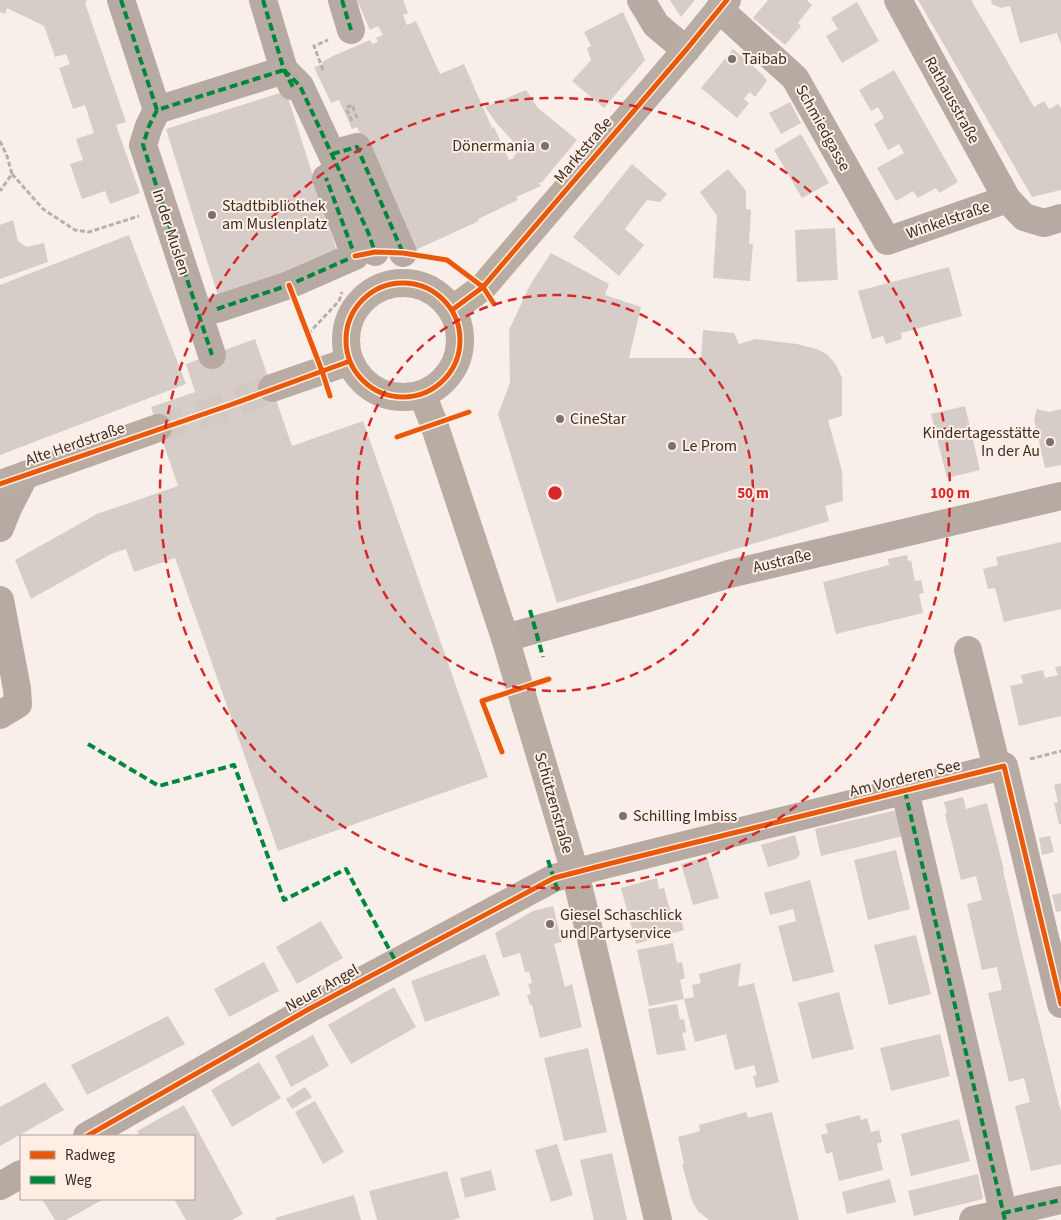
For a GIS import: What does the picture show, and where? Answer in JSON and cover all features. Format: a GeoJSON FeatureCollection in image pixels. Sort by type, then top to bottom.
{"type":"FeatureCollection","features":[{"type":"Feature","properties":{"kind":"main road","name":"Marktstraße"},"geometry":{"type":"LineString","coordinates":[[452,310],[483,287],[723,5]]}},
{"type":"Feature","properties":{"kind":"main road"},"geometry":{"type":"LineString","coordinates":[[397,283],[418,285],[438,294],[452,310],[459,329],[460,349],[449,374],[440,384],[422,394],[405,398],[388,396],[372,388],[359,376],[350,361],[346,341],[349,320],[360,302],[377,289],[397,283]]}},
{"type":"Feature","properties":{"kind":"main road"},"geometry":{"type":"LineString","coordinates":[[272,388],[350,361]]}},
{"type":"Feature","properties":{"kind":"main road","name":"Schützenstraße"},"geometry":{"type":"LineString","coordinates":[[422,394],[434,424],[506,638],[575,872],[658,1220]]}},
{"type":"Feature","properties":{"kind":"main road","name":"Alte Herdstraße"},"geometry":{"type":"LineString","coordinates":[[0,484],[158,428]]}},
{"type":"Feature","properties":{"kind":"street"},"geometry":{"type":"LineString","coordinates":[[122,0],[157,110],[289,79]]}},
{"type":"Feature","properties":{"kind":"street"},"geometry":{"type":"LineString","coordinates":[[217,309],[289,285],[365,254],[368,232],[329,166],[300,86],[289,79],[263,0]]}},
{"type":"Feature","properties":{"kind":"street"},"geometry":{"type":"LineString","coordinates":[[342,0],[352,30]]}},
{"type":"Feature","properties":{"kind":"street"},"geometry":{"type":"LineString","coordinates":[[641,0],[656,25],[686,50]]}},
{"type":"Feature","properties":{"kind":"street","name":"Rathausstraße"},"geometry":{"type":"LineString","coordinates":[[898,0],[1007,199]]}},
{"type":"Feature","properties":{"kind":"street","name":"Schmiedgasse"},"geometry":{"type":"LineString","coordinates":[[723,5],[795,78],[887,241]]}},
{"type":"Feature","properties":{"kind":"street","name":"In der Muslen"},"geometry":{"type":"LineString","coordinates":[[157,110],[144,145],[212,354]]}},
{"type":"Feature","properties":{"kind":"street"},"geometry":{"type":"LineString","coordinates":[[329,166],[357,147],[403,253]]}},
{"type":"Feature","properties":{"kind":"street","name":"Winkelstraße"},"geometry":{"type":"LineString","coordinates":[[887,241],[1007,199],[1024,217],[1044,223],[1061,218]]}},
{"type":"Feature","properties":{"kind":"street"},"geometry":{"type":"LineString","coordinates":[[0,528],[25,475]]}},
{"type":"Feature","properties":{"kind":"street","name":"Austraße"},"geometry":{"type":"LineString","coordinates":[[506,638],[729,574],[1061,496]]}},
{"type":"Feature","properties":{"kind":"street"},"geometry":{"type":"LineString","coordinates":[[0,600],[17,689],[18,704],[0,714]]}},
{"type":"Feature","properties":{"kind":"street"},"geometry":{"type":"LineString","coordinates":[[968,650],[1061,1004]]}},
{"type":"Feature","properties":{"kind":"street","name":"Am Vorderen See"},"geometry":{"type":"LineString","coordinates":[[575,872],[1000,767]]}},
{"type":"Feature","properties":{"kind":"street","name":"Am Vorderen See"},"geometry":{"type":"LineString","coordinates":[[905,791],[1004,1216]]}},
{"type":"Feature","properties":{"kind":"street","name":"Neuer Angel"},"geometry":{"type":"LineString","coordinates":[[89,1135],[309,1009],[554,878],[575,872]]}},
{"type":"Feature","properties":{"kind":"street"},"geometry":{"type":"LineString","coordinates":[[0,1186],[20,1175]]}},
{"type":"Feature","properties":{"kind":"street"},"geometry":{"type":"LineString","coordinates":[[973,1220],[1004,1216],[1061,1200]]}},
{"type":"Feature","properties":{"kind":"path"},"geometry":{"type":"LineString","coordinates":[[326,78],[314,46],[352,30]]}},
{"type":"Feature","properties":{"kind":"path"},"geometry":{"type":"LineString","coordinates":[[0,141],[8,156],[12,174],[43,209],[74,230],[89,232],[163,208]]}},
{"type":"Feature","properties":{"kind":"path"},"geometry":{"type":"LineString","coordinates":[[0,191],[12,174]]}},
{"type":"Feature","properties":{"kind":"path"},"geometry":{"type":"LineString","coordinates":[[308,334],[339,301],[365,254]]}},
{"type":"Feature","properties":{"kind":"path"},"geometry":{"type":"LineString","coordinates":[[289,285],[322,371]]}},
{"type":"Feature","properties":{"kind":"path"},"geometry":{"type":"LineString","coordinates":[[1000,767],[1061,751]]}},
{"type":"Feature","properties":{"kind":"building"},"geometry":{"type":"Polygon","coordinates":[[[0,0],[87,0],[85,3],[126,122],[116,125],[140,193],[110,204],[105,191],[82,199],[70,164],[83,160],[76,139],[94,133],[85,105],[73,109],[59,68],[70,64],[66,54],[55,57],[44,26],[7,8],[5,14],[0,12],[0,0]]]}},
{"type":"Feature","properties":{"kind":"building"},"geometry":{"type":"Polygon","coordinates":[[[357,0],[403,0],[408,13],[403,15],[407,25],[416,21],[440,74],[464,64],[492,128],[494,127],[509,160],[514,158],[520,149],[498,125],[485,107],[526,90],[538,108],[577,140],[542,182],[539,183],[541,186],[516,197],[518,200],[478,219],[479,221],[409,253],[381,179],[357,127],[352,129],[339,100],[331,103],[314,67],[323,64],[322,62],[333,56],[370,40],[372,44],[378,42],[376,38],[383,35],[378,26],[370,30],[357,0]]]}},
{"type":"Feature","properties":{"kind":"building"},"geometry":{"type":"Polygon","coordinates":[[[670,0],[695,0],[681,17],[670,0]]]}},
{"type":"Feature","properties":{"kind":"building"},"geometry":{"type":"Polygon","coordinates":[[[768,0],[807,0],[812,5],[798,23],[801,26],[785,45],[753,18],[768,0]]]}},
{"type":"Feature","properties":{"kind":"building"},"geometry":{"type":"Polygon","coordinates":[[[918,0],[971,0],[1034,107],[1044,101],[1049,109],[1058,104],[1061,108],[1061,190],[1032,197],[918,0]]]}},
{"type":"Feature","properties":{"kind":"building"},"geometry":{"type":"Polygon","coordinates":[[[991,0],[1061,0],[1061,45],[1057,33],[1020,43],[1010,6],[1001,8],[992,4],[991,0]]]}},
{"type":"Feature","properties":{"kind":"building"},"geometry":{"type":"Polygon","coordinates":[[[857,2],[879,41],[842,63],[826,36],[838,29],[831,18],[857,2]]]}},
{"type":"Feature","properties":{"kind":"building"},"geometry":{"type":"Polygon","coordinates":[[[623,12],[645,60],[604,108],[572,81],[591,60],[587,48],[591,46],[584,32],[623,12]]]}},
{"type":"Feature","properties":{"kind":"building"},"geometry":{"type":"Polygon","coordinates":[[[733,49],[763,75],[767,81],[755,97],[750,92],[746,96],[744,99],[749,103],[737,118],[701,88],[733,49]]]}},
{"type":"Feature","properties":{"kind":"building"},"geometry":{"type":"Polygon","coordinates":[[[894,70],[958,182],[939,193],[936,188],[918,198],[913,191],[896,201],[877,168],[904,153],[899,144],[888,150],[874,124],[884,118],[878,107],[871,111],[859,90],[894,70]]]}},
{"type":"Feature","properties":{"kind":"building"},"geometry":{"type":"Polygon","coordinates":[[[286,91],[339,258],[218,296],[166,129],[286,91]]]}},
{"type":"Feature","properties":{"kind":"building"},"geometry":{"type":"Polygon","coordinates":[[[790,102],[801,123],[781,134],[769,113],[790,102]]]}},
{"type":"Feature","properties":{"kind":"building"},"geometry":{"type":"Polygon","coordinates":[[[801,134],[829,183],[802,198],[774,150],[801,134]]]}},
{"type":"Feature","properties":{"kind":"building"},"geometry":{"type":"Polygon","coordinates":[[[632,164],[667,194],[660,202],[647,200],[625,229],[644,245],[619,276],[573,237],[632,164]]]}},
{"type":"Feature","properties":{"kind":"building"},"geometry":{"type":"Polygon","coordinates":[[[728,169],[746,191],[746,209],[751,210],[749,244],[753,244],[750,281],[713,278],[717,216],[700,192],[728,169]]]}},
{"type":"Feature","properties":{"kind":"building"},"geometry":{"type":"Polygon","coordinates":[[[13,220],[18,241],[27,247],[44,243],[48,262],[0,279],[0,225],[13,220]]]}},
{"type":"Feature","properties":{"kind":"building"},"geometry":{"type":"Polygon","coordinates":[[[835,228],[838,280],[797,282],[795,230],[835,228]]]}},
{"type":"Feature","properties":{"kind":"building"},"geometry":{"type":"Polygon","coordinates":[[[129,235],[186,384],[0,455],[0,285],[129,235]]]}},
{"type":"Feature","properties":{"kind":"building","name":"Le Prom"},"geometry":{"type":"Polygon","coordinates":[[[551,253],[609,284],[605,295],[641,307],[629,358],[701,358],[703,330],[734,333],[739,344],[755,339],[797,344],[817,349],[828,355],[836,365],[842,378],[842,416],[828,420],[842,471],[843,501],[825,506],[829,521],[557,603],[498,414],[510,383],[509,330],[530,285],[551,253]]]}},
{"type":"Feature","properties":{"kind":"building"},"geometry":{"type":"Polygon","coordinates":[[[949,267],[962,316],[901,333],[902,339],[886,344],[883,336],[872,339],[858,291],[949,267]]]}},
{"type":"Feature","properties":{"kind":"building"},"geometry":{"type":"Polygon","coordinates":[[[255,339],[292,446],[363,421],[488,777],[278,851],[175,558],[134,572],[126,549],[111,554],[31,599],[15,560],[97,514],[178,486],[151,407],[195,392],[186,364],[255,339]]]}},
{"type":"Feature","properties":{"kind":"building"},"geometry":{"type":"Polygon","coordinates":[[[965,406],[980,470],[947,478],[931,414],[965,406]]]}},
{"type":"Feature","properties":{"kind":"building","name":"Kindertagesstätte In der Au"},"geometry":{"type":"Polygon","coordinates":[[[1037,409],[1049,412],[1061,409],[1061,465],[1045,468],[1034,419],[1037,409]]]}},
{"type":"Feature","properties":{"kind":"building"},"geometry":{"type":"Polygon","coordinates":[[[1061,542],[1061,609],[1004,622],[995,588],[988,589],[983,569],[998,565],[996,557],[1061,542]]]}},
{"type":"Feature","properties":{"kind":"building"},"geometry":{"type":"Polygon","coordinates":[[[907,555],[908,561],[911,560],[915,581],[921,580],[924,593],[919,594],[923,613],[836,634],[823,582],[889,565],[888,559],[907,555]]]}},
{"type":"Feature","properties":{"kind":"building"},"geometry":{"type":"Polygon","coordinates":[[[1061,666],[1061,716],[1019,726],[1010,686],[1023,683],[1021,675],[1043,670],[1045,678],[1058,675],[1055,667],[1061,666]]]}},
{"type":"Feature","properties":{"kind":"building"},"geometry":{"type":"Polygon","coordinates":[[[1061,783],[1061,824],[1059,824],[1054,803],[1058,802],[1054,785],[1061,783]]]}},
{"type":"Feature","properties":{"kind":"building"},"geometry":{"type":"Polygon","coordinates":[[[963,797],[966,809],[987,803],[1061,1112],[1061,1164],[1031,1171],[1015,1106],[1030,1102],[1024,1078],[1009,1082],[988,993],[1002,990],[997,967],[982,970],[967,904],[982,900],[976,876],[961,880],[945,814],[947,813],[944,802],[963,797]]]}},
{"type":"Feature","properties":{"kind":"building"},"geometry":{"type":"Polygon","coordinates":[[[897,810],[903,836],[821,856],[815,829],[897,810]]]}},
{"type":"Feature","properties":{"kind":"building"},"geometry":{"type":"Polygon","coordinates":[[[795,835],[800,854],[796,859],[768,867],[761,845],[795,835]]]}},
{"type":"Feature","properties":{"kind":"building"},"geometry":{"type":"Polygon","coordinates":[[[1050,836],[1054,852],[1042,855],[1039,838],[1050,836]]]}},
{"type":"Feature","properties":{"kind":"building"},"geometry":{"type":"Polygon","coordinates":[[[896,850],[910,909],[868,920],[854,860],[896,850]]]}},
{"type":"Feature","properties":{"kind":"building"},"geometry":{"type":"Polygon","coordinates":[[[707,857],[719,898],[693,905],[681,864],[707,857]]]}},
{"type":"Feature","properties":{"kind":"building"},"geometry":{"type":"Polygon","coordinates":[[[657,878],[659,889],[664,888],[671,914],[679,912],[684,930],[636,944],[621,888],[657,878]]]}},
{"type":"Feature","properties":{"kind":"building"},"geometry":{"type":"Polygon","coordinates":[[[810,880],[834,972],[793,982],[778,926],[796,921],[793,909],[770,915],[764,893],[810,880]]]}},
{"type":"Feature","properties":{"kind":"building"},"geometry":{"type":"Polygon","coordinates":[[[1061,893],[1061,911],[1056,912],[1052,895],[1061,893]]]}},
{"type":"Feature","properties":{"kind":"building"},"geometry":{"type":"Polygon","coordinates":[[[553,906],[562,942],[554,944],[565,987],[572,984],[582,1027],[540,1038],[532,1005],[530,1005],[527,995],[531,994],[528,984],[532,983],[529,972],[525,972],[520,953],[503,958],[495,933],[533,911],[553,906]]]}},
{"type":"Feature","properties":{"kind":"building"},"geometry":{"type":"Polygon","coordinates":[[[321,921],[343,958],[297,984],[276,947],[321,921]]]}},
{"type":"Feature","properties":{"kind":"building"},"geometry":{"type":"Polygon","coordinates":[[[916,935],[931,994],[889,1005],[874,945],[916,935]]]}},
{"type":"Feature","properties":{"kind":"building"},"geometry":{"type":"Polygon","coordinates":[[[673,943],[677,963],[682,962],[685,978],[680,980],[684,999],[649,1006],[637,950],[673,943]]]}},
{"type":"Feature","properties":{"kind":"building"},"geometry":{"type":"Polygon","coordinates":[[[485,954],[500,995],[425,1022],[411,981],[485,954]]]}},
{"type":"Feature","properties":{"kind":"building"},"geometry":{"type":"Polygon","coordinates":[[[264,962],[279,991],[229,1017],[214,989],[264,962]]]}},
{"type":"Feature","properties":{"kind":"building"},"geometry":{"type":"Polygon","coordinates":[[[741,963],[738,987],[754,983],[779,1082],[756,1088],[753,1076],[757,1075],[754,1065],[735,1070],[726,1034],[695,1042],[684,999],[694,997],[692,985],[701,983],[699,974],[741,963]]]}},
{"type":"Feature","properties":{"kind":"building"},"geometry":{"type":"Polygon","coordinates":[[[394,987],[416,1027],[351,1064],[328,1025],[394,987]]]}},
{"type":"Feature","properties":{"kind":"building"},"geometry":{"type":"Polygon","coordinates":[[[839,992],[854,1049],[812,1059],[798,1003],[839,992]]]}},
{"type":"Feature","properties":{"kind":"building"},"geometry":{"type":"Polygon","coordinates":[[[677,1004],[680,1020],[684,1019],[686,1032],[682,1033],[686,1050],[657,1055],[648,1009],[677,1004]]]}},
{"type":"Feature","properties":{"kind":"building"},"geometry":{"type":"Polygon","coordinates":[[[168,1016],[185,1044],[87,1095],[71,1065],[168,1016]]]}},
{"type":"Feature","properties":{"kind":"building"},"geometry":{"type":"Polygon","coordinates":[[[940,1034],[950,1076],[891,1091],[880,1048],[940,1034]]]}},
{"type":"Feature","properties":{"kind":"building"},"geometry":{"type":"Polygon","coordinates":[[[313,1035],[329,1066],[291,1087],[275,1056],[313,1035]]]}},
{"type":"Feature","properties":{"kind":"building"},"geometry":{"type":"Polygon","coordinates":[[[588,1048],[607,1132],[564,1141],[544,1058],[588,1048]]]}},
{"type":"Feature","properties":{"kind":"building"},"geometry":{"type":"Polygon","coordinates":[[[259,1062],[281,1098],[232,1127],[211,1090],[259,1062]]]}},
{"type":"Feature","properties":{"kind":"building"},"geometry":{"type":"Polygon","coordinates":[[[45,1082],[64,1110],[0,1146],[0,1107],[45,1082]]]}},
{"type":"Feature","properties":{"kind":"building"},"geometry":{"type":"Polygon","coordinates":[[[305,1087],[312,1097],[292,1109],[286,1099],[305,1087]]]}},
{"type":"Feature","properties":{"kind":"building"},"geometry":{"type":"Polygon","coordinates":[[[315,1101],[344,1152],[323,1164],[295,1112],[315,1101]]]}},
{"type":"Feature","properties":{"kind":"building"},"geometry":{"type":"Polygon","coordinates":[[[184,1105],[243,1214],[232,1220],[186,1220],[175,1200],[195,1200],[195,1135],[139,1135],[137,1131],[184,1105]]]}},
{"type":"Feature","properties":{"kind":"building"},"geometry":{"type":"Polygon","coordinates":[[[746,1112],[748,1118],[772,1112],[799,1220],[709,1220],[698,1211],[692,1201],[682,1164],[684,1163],[678,1137],[700,1131],[699,1125],[746,1112]]]}},
{"type":"Feature","properties":{"kind":"building"},"geometry":{"type":"Polygon","coordinates":[[[860,1115],[861,1120],[867,1118],[871,1132],[879,1130],[882,1142],[877,1144],[883,1170],[839,1181],[832,1152],[826,1154],[821,1135],[828,1133],[825,1124],[860,1115]]]}},
{"type":"Feature","properties":{"kind":"building"},"geometry":{"type":"Polygon","coordinates":[[[959,1119],[970,1161],[911,1176],[901,1134],[959,1119]]]}},
{"type":"Feature","properties":{"kind":"building"},"geometry":{"type":"Polygon","coordinates":[[[557,1144],[573,1195],[551,1202],[535,1150],[557,1144]]]}},
{"type":"Feature","properties":{"kind":"building"},"geometry":{"type":"Polygon","coordinates":[[[612,1153],[627,1220],[594,1220],[580,1160],[612,1153]]]}},
{"type":"Feature","properties":{"kind":"building"},"geometry":{"type":"Polygon","coordinates":[[[491,1170],[496,1190],[465,1198],[460,1178],[491,1170]]]}},
{"type":"Feature","properties":{"kind":"building"},"geometry":{"type":"Polygon","coordinates":[[[447,1171],[460,1218],[452,1220],[377,1220],[369,1191],[447,1171]]]}},
{"type":"Feature","properties":{"kind":"building"},"geometry":{"type":"Polygon","coordinates":[[[978,1174],[983,1199],[914,1216],[908,1191],[978,1174]]]}},
{"type":"Feature","properties":{"kind":"building"},"geometry":{"type":"Polygon","coordinates":[[[890,1179],[896,1202],[847,1214],[842,1192],[890,1179]]]}},
{"type":"Feature","properties":{"kind":"building"},"geometry":{"type":"Polygon","coordinates":[[[354,1195],[361,1220],[276,1220],[275,1218],[354,1195]]]}},
{"type":"Feature","properties":{"kind":"building"},"geometry":{"type":"Polygon","coordinates":[[[43,1200],[102,1200],[66,1220],[55,1220],[43,1200]]]}},
{"type":"Feature","properties":{"kind":"tunnel"},"geometry":{"type":"LineString","coordinates":[[158,428],[230,405],[272,388]]}},
{"type":"Feature","properties":{"kind":"marked path"},"geometry":{"type":"LineString","coordinates":[[121,0],[157,110],[284,70]]}},
{"type":"Feature","properties":{"kind":"marked path"},"geometry":{"type":"LineString","coordinates":[[263,0],[284,70],[294,89]]}},
{"type":"Feature","properties":{"kind":"marked path"},"geometry":{"type":"LineString","coordinates":[[342,0],[351,30]]}},
{"type":"Feature","properties":{"kind":"marked path"},"geometry":{"type":"LineString","coordinates":[[284,70],[300,86],[368,232],[375,252]]}},
{"type":"Feature","properties":{"kind":"marked path"},"geometry":{"type":"LineString","coordinates":[[157,110],[143,145],[212,355]]}},
{"type":"Feature","properties":{"kind":"marked path"},"geometry":{"type":"LineString","coordinates":[[332,154],[357,147],[403,253]]}},
{"type":"Feature","properties":{"kind":"marked path"},"geometry":{"type":"LineString","coordinates":[[217,309],[289,285],[355,256],[326,178]]}},
{"type":"Feature","properties":{"kind":"marked path"},"geometry":{"type":"LineString","coordinates":[[530,610],[543,657]]}},
{"type":"Feature","properties":{"kind":"marked path"},"geometry":{"type":"LineString","coordinates":[[88,744],[159,786],[234,765],[284,900],[346,869],[396,962]]}},
{"type":"Feature","properties":{"kind":"marked path"},"geometry":{"type":"LineString","coordinates":[[905,791],[1005,1220]]}},
{"type":"Feature","properties":{"kind":"marked path"},"geometry":{"type":"LineString","coordinates":[[548,860],[558,892]]}},
{"type":"Feature","properties":{"kind":"marked path"},"geometry":{"type":"LineString","coordinates":[[1003,1213],[1061,1200]]}},
{"type":"Feature","properties":{"kind":"cycle path"},"geometry":{"type":"LineString","coordinates":[[452,310],[483,287],[727,0]]}},
{"type":"Feature","properties":{"kind":"cycle path"},"geometry":{"type":"LineString","coordinates":[[355,256],[375,252],[403,253],[447,260],[483,287],[494,304]]}},
{"type":"Feature","properties":{"kind":"cycle path"},"geometry":{"type":"LineString","coordinates":[[403,283],[425,287],[443,300],[456,318],[460,340],[456,362],[443,380],[425,393],[403,397],[381,393],[363,380],[350,362],[346,340],[350,318],[363,300],[381,287],[403,283]]}},
{"type":"Feature","properties":{"kind":"cycle path"},"geometry":{"type":"LineString","coordinates":[[289,285],[330,396]]}},
{"type":"Feature","properties":{"kind":"cycle path"},"geometry":{"type":"LineString","coordinates":[[0,484],[230,405],[350,361]]}},
{"type":"Feature","properties":{"kind":"cycle path"},"geometry":{"type":"LineString","coordinates":[[397,437],[469,412]]}},
{"type":"Feature","properties":{"kind":"cycle path"},"geometry":{"type":"LineString","coordinates":[[502,752],[482,701],[549,679]]}},
{"type":"Feature","properties":{"kind":"cycle path"},"geometry":{"type":"LineString","coordinates":[[89,1135],[309,1009],[554,878],[1004,766],[1061,1004]]}},
{"type":"Feature","properties":{"kind":"place","name":"Taibab"},"geometry":{"type":"Point","coordinates":[732,59]}},
{"type":"Feature","properties":{"kind":"place","name":"Dönermania"},"geometry":{"type":"Point","coordinates":[545,146]}},
{"type":"Feature","properties":{"kind":"place","name":"Stadtbibliothek am Muslenplatz"},"geometry":{"type":"Point","coordinates":[212,215]}},
{"type":"Feature","properties":{"kind":"place","name":"CineStar"},"geometry":{"type":"Point","coordinates":[560,419]}},
{"type":"Feature","properties":{"kind":"place","name":"Kindertagesstätte In der Au"},"geometry":{"type":"Point","coordinates":[1050,442]}},
{"type":"Feature","properties":{"kind":"place","name":"Le Prom"},"geometry":{"type":"Point","coordinates":[672,446]}},
{"type":"Feature","properties":{"kind":"place","name":"Schilling Imbiss"},"geometry":{"type":"Point","coordinates":[623,816]}},
{"type":"Feature","properties":{"kind":"place","name":"Giesel Schaschlick und Partyservice"},"geometry":{"type":"Point","coordinates":[550,924]}}]}
